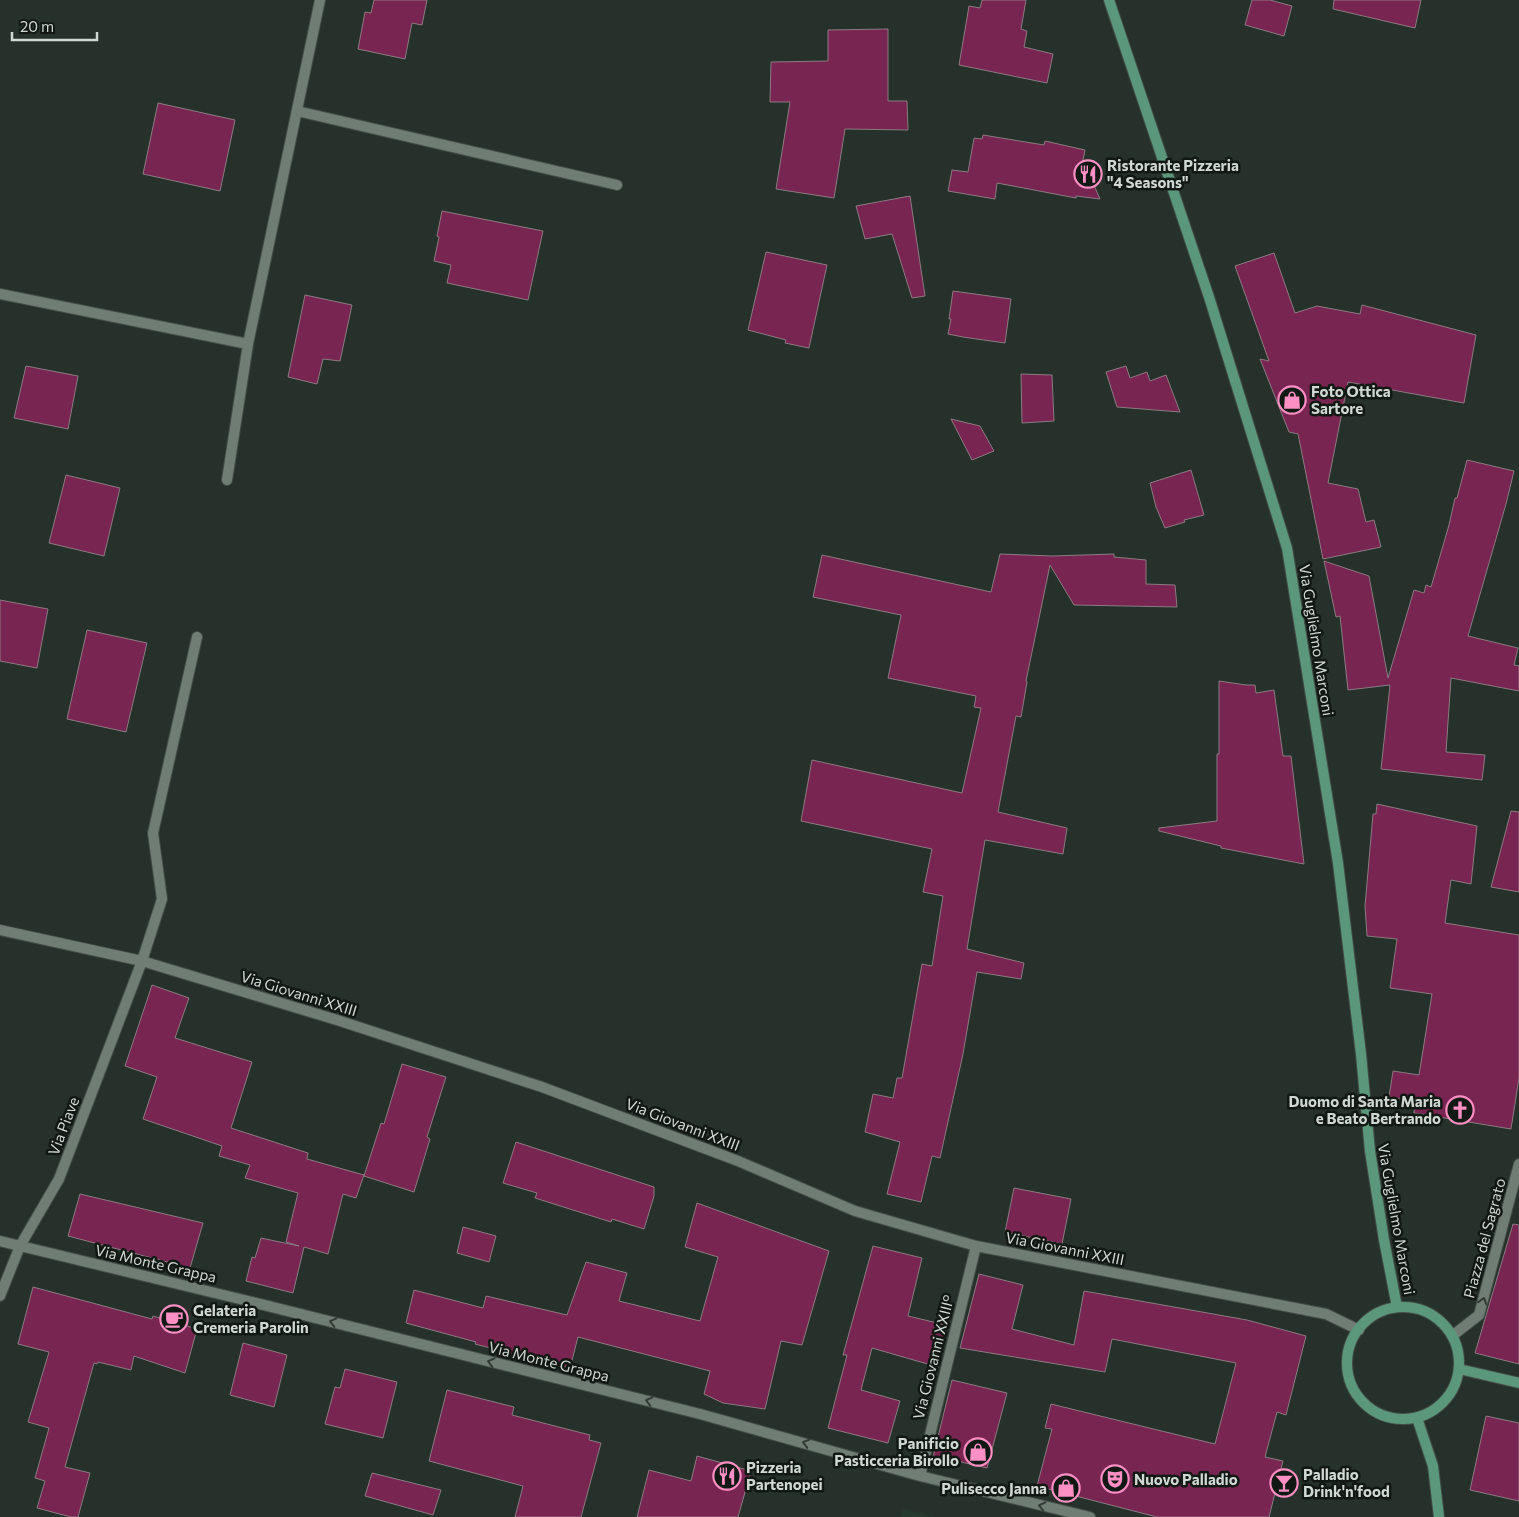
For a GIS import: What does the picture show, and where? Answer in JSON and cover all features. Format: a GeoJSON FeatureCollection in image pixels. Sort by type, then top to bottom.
{"type":"FeatureCollection","features":[{"type":"Feature","properties":{"kind":"street"},"geometry":{"type":"LineString","coordinates":[[227,480],[248,344],[320,0]]}},
{"type":"Feature","properties":{"kind":"street","name":"Via Guglielmo Marconi"},"geometry":{"type":"LineString","coordinates":[[1109,0],[1209,297],[1287,548],[1338,863],[1361,1054],[1370,1151],[1397,1307]]}},
{"type":"Feature","properties":{"kind":"street"},"geometry":{"type":"LineString","coordinates":[[297,112],[617,185]]}},
{"type":"Feature","properties":{"kind":"street"},"geometry":{"type":"LineString","coordinates":[[0,294],[248,344]]}},
{"type":"Feature","properties":{"kind":"street","name":"Via Piave"},"geometry":{"type":"LineString","coordinates":[[0,1296],[20,1246],[59,1179],[142,961],[162,899],[153,833],[197,637]]}},
{"type":"Feature","properties":{"kind":"street","name":"Via Giovanni XXIII"},"geometry":{"type":"LineString","coordinates":[[0,930],[142,961],[338,1020],[542,1087],[738,1161],[855,1211],[976,1246],[1326,1314],[1359,1330]]}},
{"type":"Feature","properties":{"kind":"street","name":"Piazza del Sagrato"},"geometry":{"type":"LineString","coordinates":[[1452,1336],[1480,1315],[1519,1164]]}},
{"type":"Feature","properties":{"kind":"street","name":"Via Monte Grappa"},"geometry":{"type":"LineString","coordinates":[[0,1241],[700,1414],[920,1476],[1090,1517]]}},
{"type":"Feature","properties":{"kind":"street","name":"Via Giovanni XXIII°"},"geometry":{"type":"LineString","coordinates":[[920,1476],[976,1246]]}},
{"type":"Feature","properties":{"kind":"street"},"geometry":{"type":"LineString","coordinates":[[1397,1307],[1414,1308],[1429,1313],[1442,1323],[1452,1336],[1458,1351],[1459,1369],[1455,1385],[1446,1400],[1433,1411],[1417,1418],[1400,1419],[1383,1415],[1368,1407],[1357,1394],[1350,1379],[1348,1362],[1351,1345],[1359,1330],[1370,1319],[1383,1311],[1397,1307]]}},
{"type":"Feature","properties":{"kind":"street"},"geometry":{"type":"LineString","coordinates":[[1459,1369],[1519,1383]]}},
{"type":"Feature","properties":{"kind":"street"},"geometry":{"type":"LineString","coordinates":[[1417,1418],[1433,1466],[1438,1517]]}},
{"type":"Feature","properties":{"kind":"shaded area"},"geometry":{"type":"Polygon","coordinates":[[[903,1509],[937,1517],[901,1517],[903,1509]]]}},
{"type":"Feature","properties":{"kind":"building"},"geometry":{"type":"Polygon","coordinates":[[[374,0],[427,0],[422,25],[412,23],[405,59],[358,49],[365,12],[371,13],[374,0]]]}},
{"type":"Feature","properties":{"kind":"building"},"geometry":{"type":"Polygon","coordinates":[[[982,0],[1026,0],[1021,29],[1027,31],[1024,47],[1053,54],[1047,83],[959,65],[969,6],[980,8],[982,0]]]}},
{"type":"Feature","properties":{"kind":"building"},"geometry":{"type":"Polygon","coordinates":[[[1252,0],[1270,0],[1292,6],[1284,36],[1245,25],[1252,0]]]}},
{"type":"Feature","properties":{"kind":"building"},"geometry":{"type":"Polygon","coordinates":[[[1334,0],[1421,0],[1415,28],[1333,9],[1334,0]]]}},
{"type":"Feature","properties":{"kind":"building"},"geometry":{"type":"Polygon","coordinates":[[[888,29],[888,101],[907,101],[908,130],[845,129],[834,198],[776,189],[790,102],[770,102],[771,62],[828,61],[828,30],[888,29]]]}},
{"type":"Feature","properties":{"kind":"building"},"geometry":{"type":"Polygon","coordinates":[[[158,103],[235,120],[220,191],[143,174],[158,103]]]}},
{"type":"Feature","properties":{"kind":"building"},"geometry":{"type":"Polygon","coordinates":[[[983,135],[1044,145],[1045,141],[1085,150],[1083,160],[1100,199],[1076,196],[1076,198],[997,183],[995,199],[948,191],[952,170],[968,172],[974,138],[982,139],[983,135]]]}},
{"type":"Feature","properties":{"kind":"building"},"geometry":{"type":"Polygon","coordinates":[[[910,196],[925,296],[912,298],[892,234],[865,239],[856,206],[910,196]]]}},
{"type":"Feature","properties":{"kind":"building"},"geometry":{"type":"Polygon","coordinates":[[[442,211],[543,231],[528,300],[447,283],[451,265],[434,261],[442,211]]]}},
{"type":"Feature","properties":{"kind":"building"},"geometry":{"type":"Polygon","coordinates":[[[766,252],[827,265],[809,348],[785,343],[786,340],[748,330],[766,252]]]}},
{"type":"Feature","properties":{"kind":"building"},"geometry":{"type":"Polygon","coordinates":[[[1274,253],[1295,313],[1317,306],[1360,314],[1362,305],[1476,335],[1464,403],[1348,382],[1328,483],[1358,489],[1366,522],[1374,520],[1381,547],[1323,559],[1298,434],[1289,432],[1260,359],[1269,361],[1235,266],[1274,253]]]}},
{"type":"Feature","properties":{"kind":"building"},"geometry":{"type":"Polygon","coordinates":[[[953,291],[1011,299],[1005,343],[948,334],[953,291]]]}},
{"type":"Feature","properties":{"kind":"building"},"geometry":{"type":"Polygon","coordinates":[[[305,295],[352,305],[340,361],[323,359],[317,384],[288,377],[305,295]]]}},
{"type":"Feature","properties":{"kind":"building"},"geometry":{"type":"Polygon","coordinates":[[[26,366],[78,376],[68,429],[14,418],[26,366]]]}},
{"type":"Feature","properties":{"kind":"building"},"geometry":{"type":"Polygon","coordinates":[[[1126,366],[1130,378],[1147,372],[1150,381],[1166,375],[1180,412],[1117,407],[1106,372],[1126,366]]]}},
{"type":"Feature","properties":{"kind":"building"},"geometry":{"type":"Polygon","coordinates":[[[1021,374],[1052,375],[1054,421],[1022,423],[1021,374]]]}},
{"type":"Feature","properties":{"kind":"building"},"geometry":{"type":"Polygon","coordinates":[[[951,419],[980,426],[994,451],[972,460],[951,419]]]}},
{"type":"Feature","properties":{"kind":"building"},"geometry":{"type":"Polygon","coordinates":[[[1467,460],[1514,471],[1468,636],[1518,648],[1514,665],[1519,666],[1519,691],[1451,678],[1446,752],[1485,755],[1482,780],[1381,769],[1390,685],[1348,690],[1340,616],[1336,617],[1324,561],[1369,576],[1388,678],[1414,590],[1424,593],[1426,585],[1431,587],[1467,460]]]}},
{"type":"Feature","properties":{"kind":"building"},"geometry":{"type":"Polygon","coordinates":[[[1191,470],[1204,515],[1184,520],[1185,522],[1165,528],[1156,507],[1150,483],[1191,470]]]}},
{"type":"Feature","properties":{"kind":"building"},"geometry":{"type":"Polygon","coordinates":[[[66,475],[120,488],[104,556],[49,543],[66,475]]]}},
{"type":"Feature","properties":{"kind":"building"},"geometry":{"type":"Polygon","coordinates":[[[1000,554],[1052,556],[1114,554],[1114,557],[1146,560],[1146,584],[1175,585],[1177,607],[1074,605],[1050,565],[1026,681],[1021,717],[1016,716],[998,812],[1067,828],[1063,854],[985,840],[967,949],[1024,963],[1021,979],[977,972],[963,1054],[940,1158],[932,1156],[921,1202],[887,1194],[900,1142],[865,1132],[873,1094],[893,1098],[897,1078],[902,1078],[922,964],[932,966],[943,896],[923,892],[932,849],[801,821],[812,760],[962,793],[981,708],[974,707],[976,696],[888,678],[901,615],[813,597],[822,555],[991,592],[1000,554]]]}},
{"type":"Feature","properties":{"kind":"building"},"geometry":{"type":"Polygon","coordinates":[[[0,600],[48,609],[37,668],[0,661],[0,600]]]}},
{"type":"Feature","properties":{"kind":"building"},"geometry":{"type":"Polygon","coordinates":[[[87,630],[147,643],[126,732],[67,719],[87,630]]]}},
{"type":"Feature","properties":{"kind":"building"},"geometry":{"type":"Polygon","coordinates":[[[1219,681],[1255,685],[1256,693],[1274,690],[1283,756],[1291,756],[1304,864],[1221,848],[1221,846],[1159,831],[1159,828],[1217,821],[1219,681]]]}},
{"type":"Feature","properties":{"kind":"building"},"geometry":{"type":"Polygon","coordinates":[[[1377,804],[1477,826],[1471,884],[1451,880],[1445,923],[1519,935],[1519,1078],[1511,1129],[1414,1113],[1415,1101],[1389,1097],[1393,1071],[1419,1075],[1432,994],[1390,988],[1397,939],[1367,936],[1365,906],[1373,814],[1376,814],[1377,804]]]}},
{"type":"Feature","properties":{"kind":"building"},"geometry":{"type":"Polygon","coordinates":[[[1511,811],[1519,812],[1519,892],[1491,887],[1511,811]]]}},
{"type":"Feature","properties":{"kind":"building"},"geometry":{"type":"Polygon","coordinates":[[[152,985],[189,998],[175,1038],[252,1062],[231,1128],[308,1153],[307,1159],[364,1175],[356,1198],[343,1194],[328,1254],[304,1247],[293,1293],[246,1281],[252,1257],[255,1258],[261,1238],[299,1246],[286,1242],[298,1193],[245,1178],[250,1165],[219,1156],[222,1146],[143,1119],[157,1077],[125,1066],[152,985]]]}},
{"type":"Feature","properties":{"kind":"building"},"geometry":{"type":"Polygon","coordinates":[[[402,1064],[446,1077],[427,1137],[430,1139],[414,1192],[364,1176],[381,1123],[384,1124],[402,1064]]]}},
{"type":"Feature","properties":{"kind":"building"},"geometry":{"type":"Polygon","coordinates":[[[516,1142],[654,1187],[654,1196],[644,1229],[612,1219],[611,1222],[535,1198],[537,1193],[503,1183],[516,1142]]]}},
{"type":"Feature","properties":{"kind":"building"},"geometry":{"type":"Polygon","coordinates":[[[1014,1188],[1071,1199],[1062,1244],[1005,1232],[1014,1188]]]}},
{"type":"Feature","properties":{"kind":"building"},"geometry":{"type":"Polygon","coordinates":[[[80,1194],[203,1223],[190,1268],[68,1236],[80,1194]]]}},
{"type":"Feature","properties":{"kind":"building"},"geometry":{"type":"Polygon","coordinates":[[[697,1203],[829,1251],[802,1345],[781,1341],[765,1409],[723,1403],[704,1394],[710,1371],[578,1337],[570,1368],[475,1344],[476,1342],[406,1323],[414,1290],[483,1308],[486,1296],[567,1315],[586,1262],[627,1273],[619,1301],[700,1321],[718,1257],[685,1247],[697,1203]]]}},
{"type":"Feature","properties":{"kind":"building"},"geometry":{"type":"Polygon","coordinates":[[[1513,1224],[1519,1225],[1519,1364],[1475,1353],[1513,1224]]]}},
{"type":"Feature","properties":{"kind":"building"},"geometry":{"type":"Polygon","coordinates":[[[463,1227],[496,1236],[489,1262],[457,1253],[463,1227]]]}},
{"type":"Feature","properties":{"kind":"building"},"geometry":{"type":"Polygon","coordinates":[[[873,1246],[922,1258],[908,1316],[946,1325],[938,1367],[872,1348],[861,1390],[900,1401],[888,1443],[828,1428],[847,1355],[843,1355],[873,1246]]]}},
{"type":"Feature","properties":{"kind":"building"},"geometry":{"type":"Polygon","coordinates":[[[979,1274],[1023,1285],[1012,1329],[1074,1345],[1084,1291],[1247,1320],[1306,1336],[1286,1415],[1277,1412],[1265,1457],[1283,1461],[1269,1517],[1157,1517],[1037,1486],[1052,1429],[1045,1428],[1051,1404],[1215,1444],[1236,1363],[1112,1339],[1105,1372],[960,1348],[979,1274]]]}},
{"type":"Feature","properties":{"kind":"building"},"geometry":{"type":"Polygon","coordinates":[[[33,1287],[152,1319],[153,1316],[197,1329],[185,1373],[134,1356],[131,1370],[98,1362],[97,1364],[94,1363],[65,1467],[90,1473],[78,1517],[71,1517],[37,1508],[45,1481],[35,1478],[49,1428],[28,1422],[49,1352],[18,1344],[33,1287]]]}},
{"type":"Feature","properties":{"kind":"building"},"geometry":{"type":"Polygon","coordinates":[[[243,1343],[287,1355],[274,1407],[230,1395],[243,1343]]]}},
{"type":"Feature","properties":{"kind":"building"},"geometry":{"type":"Polygon","coordinates":[[[345,1369],[397,1382],[383,1438],[325,1424],[335,1387],[340,1388],[345,1369]]]}},
{"type":"Feature","properties":{"kind":"building"},"geometry":{"type":"Polygon","coordinates":[[[952,1380],[1007,1393],[987,1468],[957,1461],[955,1467],[932,1461],[952,1380]]]}},
{"type":"Feature","properties":{"kind":"building"},"geometry":{"type":"Polygon","coordinates":[[[447,1390],[514,1407],[512,1415],[590,1435],[589,1440],[601,1443],[581,1517],[515,1517],[523,1486],[429,1461],[447,1390]]]}},
{"type":"Feature","properties":{"kind":"building"},"geometry":{"type":"Polygon","coordinates":[[[1486,1416],[1519,1423],[1519,1501],[1470,1490],[1486,1416]]]}},
{"type":"Feature","properties":{"kind":"building"},"geometry":{"type":"Polygon","coordinates":[[[697,1456],[751,1471],[738,1517],[637,1517],[649,1470],[691,1481],[697,1456]]]}},
{"type":"Feature","properties":{"kind":"building"},"geometry":{"type":"Polygon","coordinates":[[[372,1473],[441,1490],[433,1515],[365,1496],[372,1473]]]}},
{"type":"Feature","properties":{"kind":"place","name":"Ristorante Pizzeria \"4 Seasons\""},"geometry":{"type":"Point","coordinates":[1088,174]}},
{"type":"Feature","properties":{"kind":"place","name":"Foto Ottica Sartore"},"geometry":{"type":"Point","coordinates":[1292,400]}},
{"type":"Feature","properties":{"kind":"place","name":"Duomo di Santa Maria e Beato Bertrando"},"geometry":{"type":"Point","coordinates":[1460,1110]}},
{"type":"Feature","properties":{"kind":"place","name":"Gelateria Cremeria Parolin"},"geometry":{"type":"Point","coordinates":[174,1319]}},
{"type":"Feature","properties":{"kind":"place","name":"Panificio Pasticceria Birollo"},"geometry":{"type":"Point","coordinates":[978,1452]}},
{"type":"Feature","properties":{"kind":"place","name":"Pizzeria Partenopei"},"geometry":{"type":"Point","coordinates":[727,1476]}},
{"type":"Feature","properties":{"kind":"place","name":"Nuovo Palladio"},"geometry":{"type":"Point","coordinates":[1115,1479]}},
{"type":"Feature","properties":{"kind":"place","name":"Palladio Drink'n'food"},"geometry":{"type":"Point","coordinates":[1284,1483]}},
{"type":"Feature","properties":{"kind":"place","name":"Pulisecco Janna"},"geometry":{"type":"Point","coordinates":[1066,1488]}}]}
